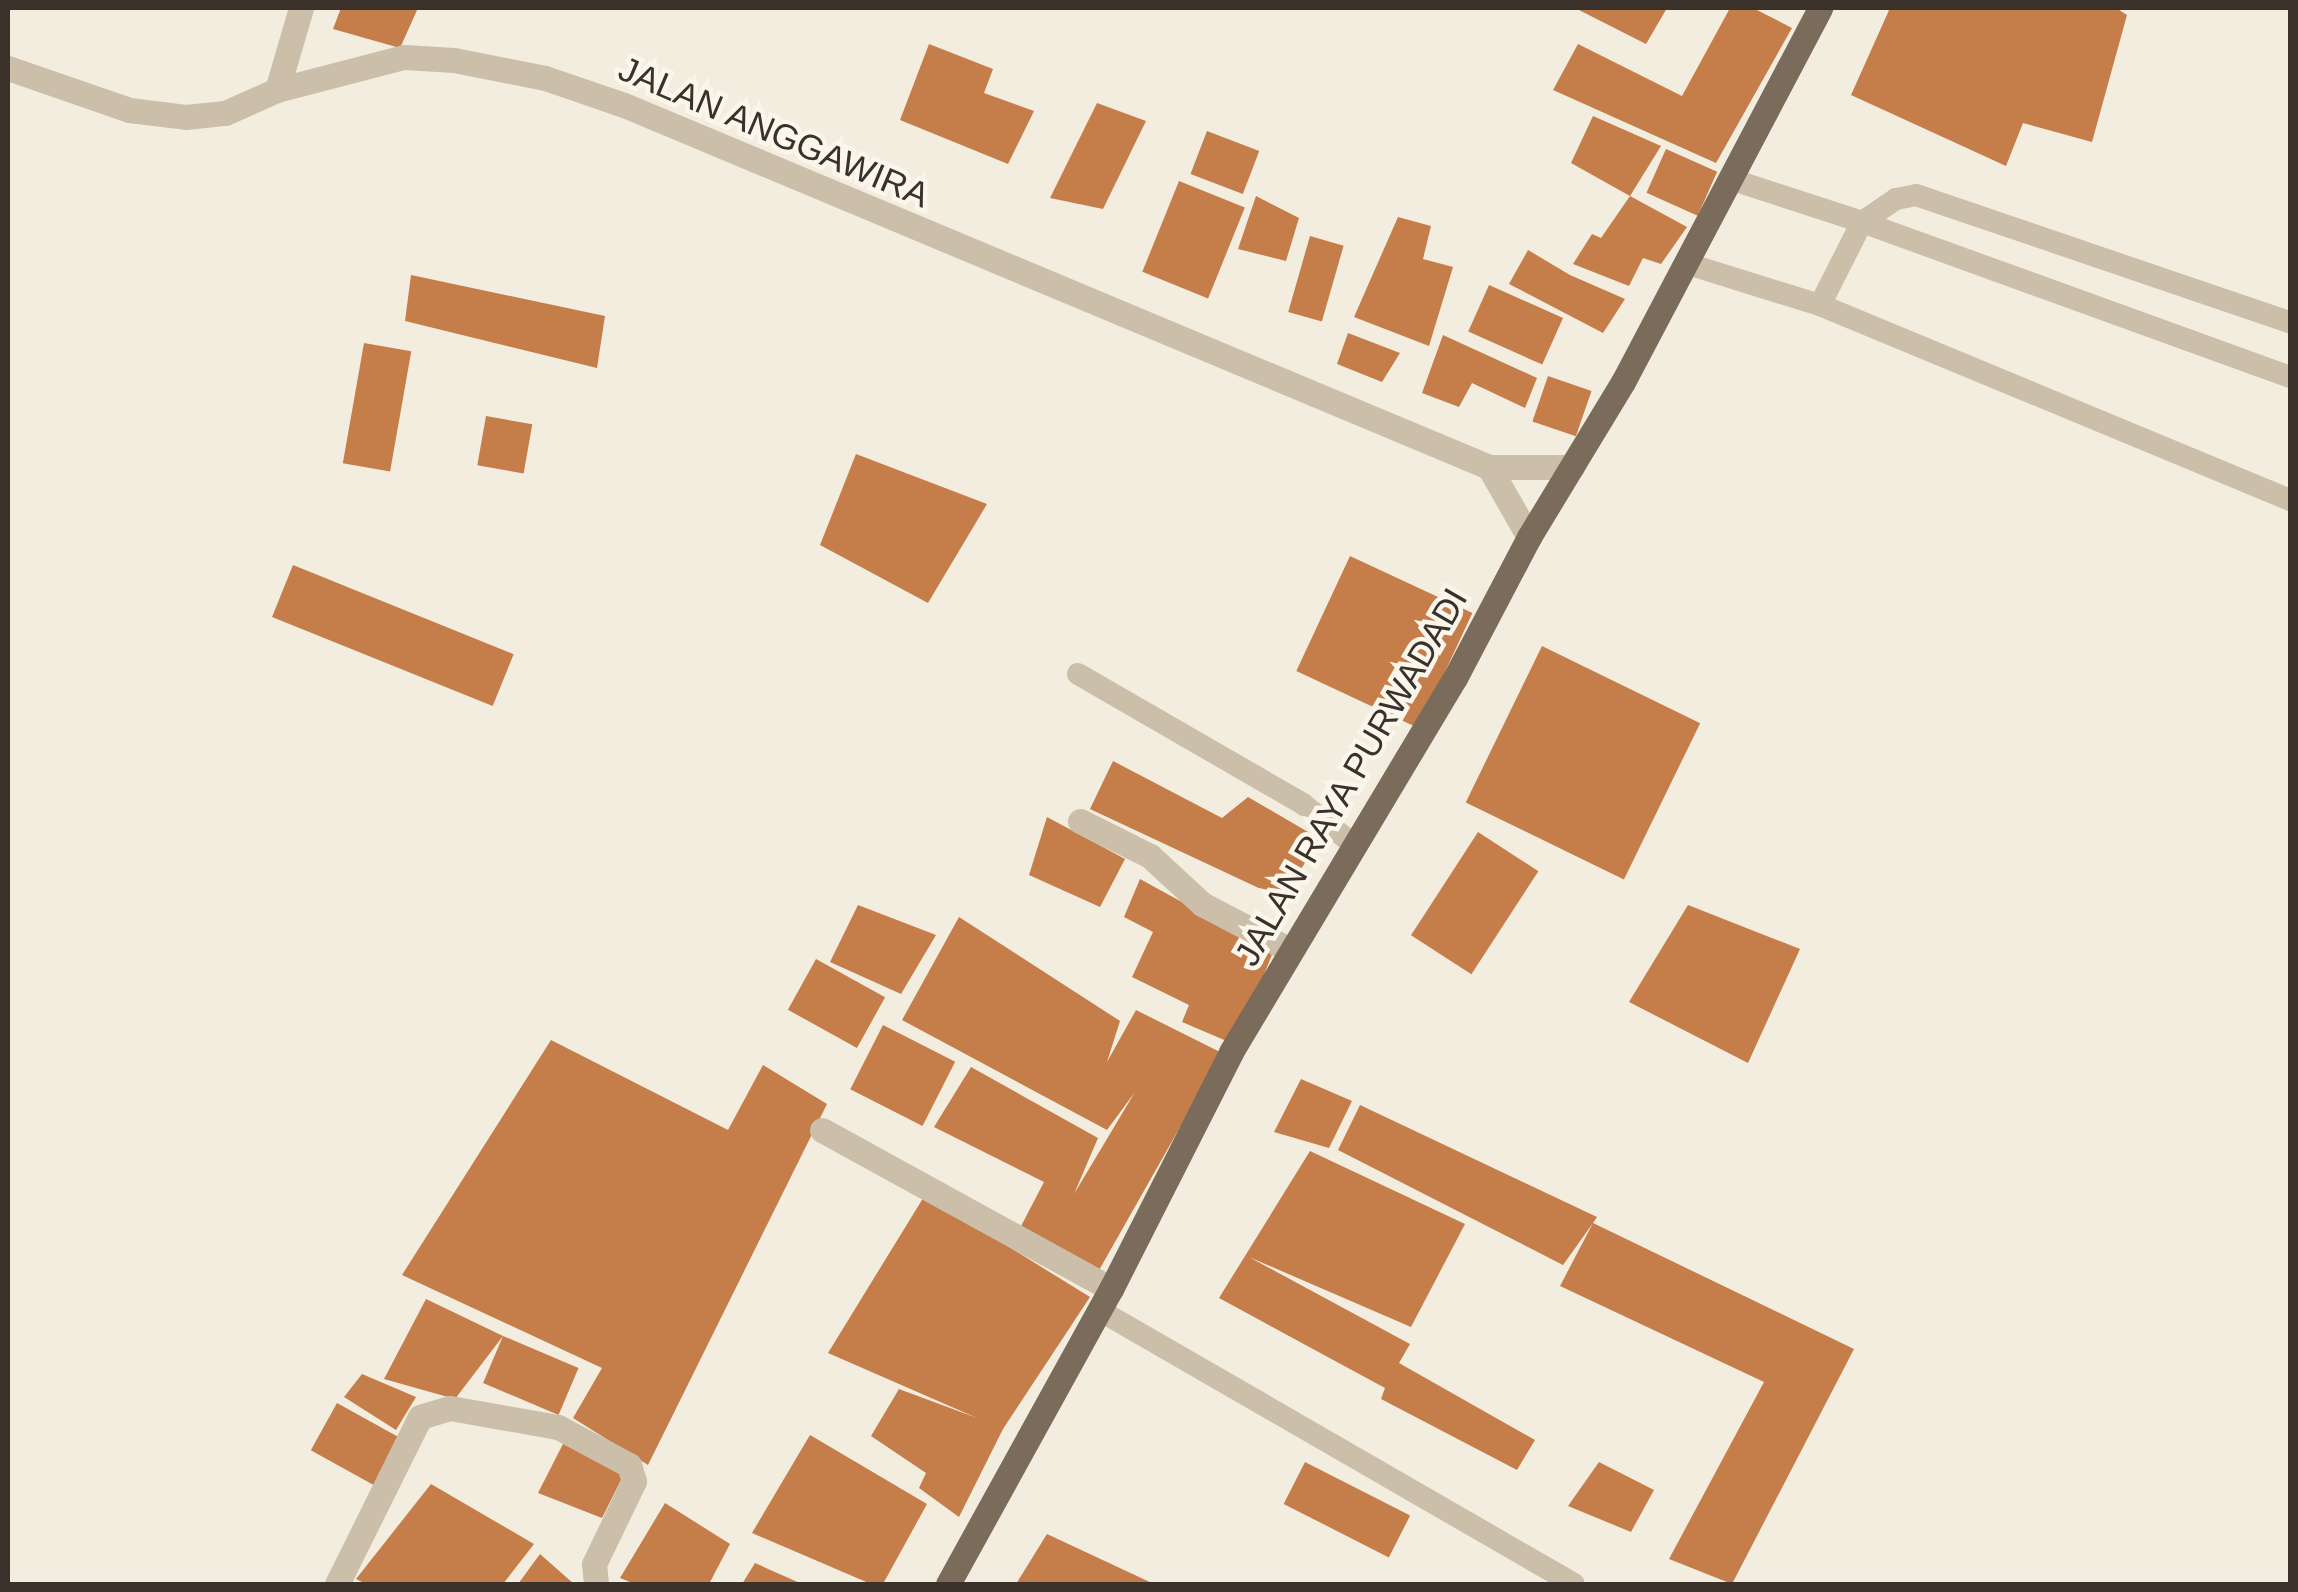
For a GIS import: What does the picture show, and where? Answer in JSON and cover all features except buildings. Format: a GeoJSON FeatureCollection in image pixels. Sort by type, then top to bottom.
{"type":"FeatureCollection","features":[{"type":"Feature","properties":{"kind":"main road","name":"JALAN RAYA PURWADADI"},"geometry":{"type":"LineString","coordinates":[[948,1584],[1105,1299],[1231,1052],[1454,678],[1529,537],[1688,264],[1820,8]]}},
{"type":"Feature","properties":{"kind":"street"},"geometry":{"type":"LineString","coordinates":[[277,90],[301,8]]}},
{"type":"Feature","properties":{"kind":"street","name":"JALAN ANGGAWIRA"},"geometry":{"type":"LineString","coordinates":[[8,68],[128,110],[186,117],[226,113],[277,90],[404,57],[454,60],[545,78],[624,105],[1488,467],[1572,467]]}},
{"type":"Feature","properties":{"kind":"street"},"geometry":{"type":"LineString","coordinates":[[1488,467],[1529,537]]}},
{"type":"Feature","properties":{"kind":"street"},"geometry":{"type":"LineString","coordinates":[[1080,820],[1150,856],[1202,904],[1290,950]]}},
{"type":"Feature","properties":{"kind":"street"},"geometry":{"type":"LineString","coordinates":[[822,1130],[1105,1299]]}},
{"type":"Feature","properties":{"kind":"street"},"geometry":{"type":"LineString","coordinates":[[337,1584],[420,1417],[450,1408],[558,1427],[628,1464],[634,1480],[594,1564],[596,1584]]}},
{"type":"Feature","properties":{"kind":"lane"},"geometry":{"type":"LineString","coordinates":[[1730,180],[1862,222],[2290,376]]}},
{"type":"Feature","properties":{"kind":"lane"},"geometry":{"type":"LineString","coordinates":[[1820,306],[1862,222],[1896,199],[1916,195],[2290,322]]}},
{"type":"Feature","properties":{"kind":"lane"},"geometry":{"type":"LineString","coordinates":[[1688,264],[1820,306],[2290,499]]}},
{"type":"Feature","properties":{"kind":"lane"},"geometry":{"type":"LineString","coordinates":[[1078,674],[1303,804],[1353,844]]}},
{"type":"Feature","properties":{"kind":"lane"},"geometry":{"type":"LineString","coordinates":[[1105,1299],[1574,1584]]}}]}
